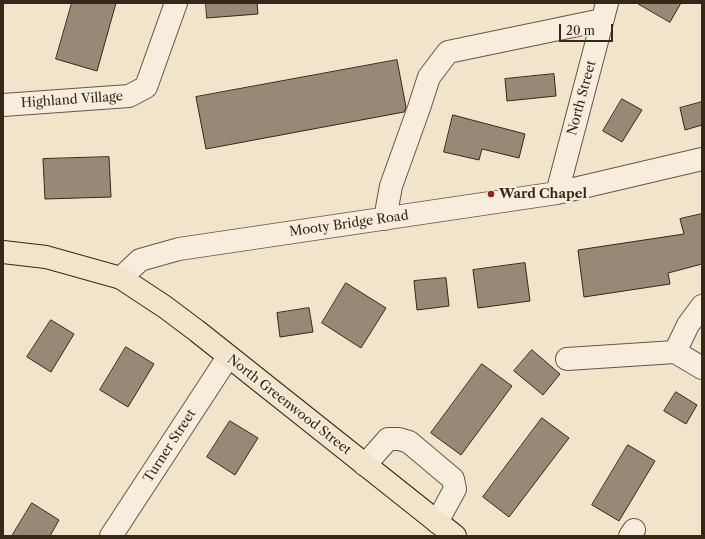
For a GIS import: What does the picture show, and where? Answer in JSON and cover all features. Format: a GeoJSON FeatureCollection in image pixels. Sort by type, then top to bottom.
{"type":"FeatureCollection","features":[{"type":"Feature","properties":{"kind":"main road"},"geometry":{"type":"LineString","coordinates":[[3,252],[46,257],[121,278]]}},
{"type":"Feature","properties":{"kind":"main road","name":"North Greenwood Street"},"geometry":{"type":"LineString","coordinates":[[121,278],[170,311],[455,536]]}},
{"type":"Feature","properties":{"kind":"street","name":"Highland Village"},"geometry":{"type":"LineString","coordinates":[[3,105],[129,96],[146,87],[176,3]]}},
{"type":"Feature","properties":{"kind":"street","name":"North Street"},"geometry":{"type":"LineString","coordinates":[[557,193],[605,12]]}},
{"type":"Feature","properties":{"kind":"street"},"geometry":{"type":"LineString","coordinates":[[386,219],[391,186],[429,77],[448,52],[605,12]]}},
{"type":"Feature","properties":{"kind":"street","name":"Mooty Bridge Road"},"geometry":{"type":"LineString","coordinates":[[121,278],[140,260],[179,249],[557,193],[702,159]]}},
{"type":"Feature","properties":{"kind":"street"},"geometry":{"type":"LineString","coordinates":[[675,352],[688,325],[702,306]]}},
{"type":"Feature","properties":{"kind":"street"},"geometry":{"type":"LineString","coordinates":[[567,359],[675,352],[702,368]]}},
{"type":"Feature","properties":{"kind":"street","name":"Turner Street"},"geometry":{"type":"LineString","coordinates":[[112,536],[228,357]]}},
{"type":"Feature","properties":{"kind":"street"},"geometry":{"type":"LineString","coordinates":[[365,465],[388,439],[399,439],[409,442],[453,480],[455,489],[437,522]]}},
{"type":"Feature","properties":{"kind":"building"},"geometry":{"type":"Polygon","coordinates":[[[72,3],[116,3],[97,71],[56,59],[72,3]]]}},
{"type":"Feature","properties":{"kind":"building"},"geometry":{"type":"Polygon","coordinates":[[[206,3],[257,3],[258,14],[207,18],[206,3]]]}},
{"type":"Feature","properties":{"kind":"building"},"geometry":{"type":"Polygon","coordinates":[[[637,3],[681,3],[670,22],[637,3]]]}},
{"type":"Feature","properties":{"kind":"building"},"geometry":{"type":"Polygon","coordinates":[[[397,60],[406,107],[404,112],[206,149],[196,97],[397,60]]]}},
{"type":"Feature","properties":{"kind":"building"},"geometry":{"type":"Polygon","coordinates":[[[554,74],[556,96],[507,101],[505,79],[554,74]]]}},
{"type":"Feature","properties":{"kind":"building"},"geometry":{"type":"Polygon","coordinates":[[[622,99],[642,110],[622,142],[603,131],[622,99]]]}},
{"type":"Feature","properties":{"kind":"building"},"geometry":{"type":"Polygon","coordinates":[[[702,102],[702,125],[685,130],[680,108],[702,102]]]}},
{"type":"Feature","properties":{"kind":"building"},"geometry":{"type":"Polygon","coordinates":[[[453,115],[525,134],[519,158],[482,149],[479,160],[444,152],[453,115]]]}},
{"type":"Feature","properties":{"kind":"building"},"geometry":{"type":"Polygon","coordinates":[[[109,157],[111,197],[45,199],[43,159],[109,157]]]}},
{"type":"Feature","properties":{"kind":"building"},"geometry":{"type":"Polygon","coordinates":[[[702,214],[702,264],[668,273],[670,284],[584,297],[578,250],[684,234],[680,219],[702,214]]]}},
{"type":"Feature","properties":{"kind":"building"},"geometry":{"type":"Polygon","coordinates":[[[525,263],[530,301],[478,308],[473,270],[525,263]]]}},
{"type":"Feature","properties":{"kind":"building"},"geometry":{"type":"Polygon","coordinates":[[[446,278],[449,306],[417,310],[414,281],[446,278]]]}},
{"type":"Feature","properties":{"kind":"building"},"geometry":{"type":"Polygon","coordinates":[[[346,283],[386,308],[361,348],[322,323],[346,283]]]}},
{"type":"Feature","properties":{"kind":"building"},"geometry":{"type":"Polygon","coordinates":[[[309,308],[313,332],[280,337],[277,313],[309,308]]]}},
{"type":"Feature","properties":{"kind":"building"},"geometry":{"type":"Polygon","coordinates":[[[51,320],[74,334],[51,372],[27,357],[51,320]]]}},
{"type":"Feature","properties":{"kind":"building"},"geometry":{"type":"Polygon","coordinates":[[[126,347],[154,364],[128,407],[100,390],[126,347]]]}},
{"type":"Feature","properties":{"kind":"building"},"geometry":{"type":"Polygon","coordinates":[[[532,350],[560,374],[543,395],[514,371],[532,350]]]}},
{"type":"Feature","properties":{"kind":"building"},"geometry":{"type":"Polygon","coordinates":[[[482,364],[512,386],[461,455],[431,433],[482,364]]]}},
{"type":"Feature","properties":{"kind":"building"},"geometry":{"type":"Polygon","coordinates":[[[676,392],[697,405],[686,424],[664,411],[676,392]]]}},
{"type":"Feature","properties":{"kind":"building"},"geometry":{"type":"Polygon","coordinates":[[[542,418],[569,438],[509,517],[483,497],[542,418]]]}},
{"type":"Feature","properties":{"kind":"building"},"geometry":{"type":"Polygon","coordinates":[[[230,421],[258,438],[235,475],[207,457],[230,421]]]}},
{"type":"Feature","properties":{"kind":"building"},"geometry":{"type":"Polygon","coordinates":[[[628,445],[655,461],[619,521],[592,505],[628,445]]]}},
{"type":"Feature","properties":{"kind":"building"},"geometry":{"type":"Polygon","coordinates":[[[32,503],[59,520],[50,536],[12,536],[32,503]]]}},
{"type":"Feature","properties":{"kind":"place","name":"Ward Chapel"},"geometry":{"type":"Point","coordinates":[491,194]}}]}
